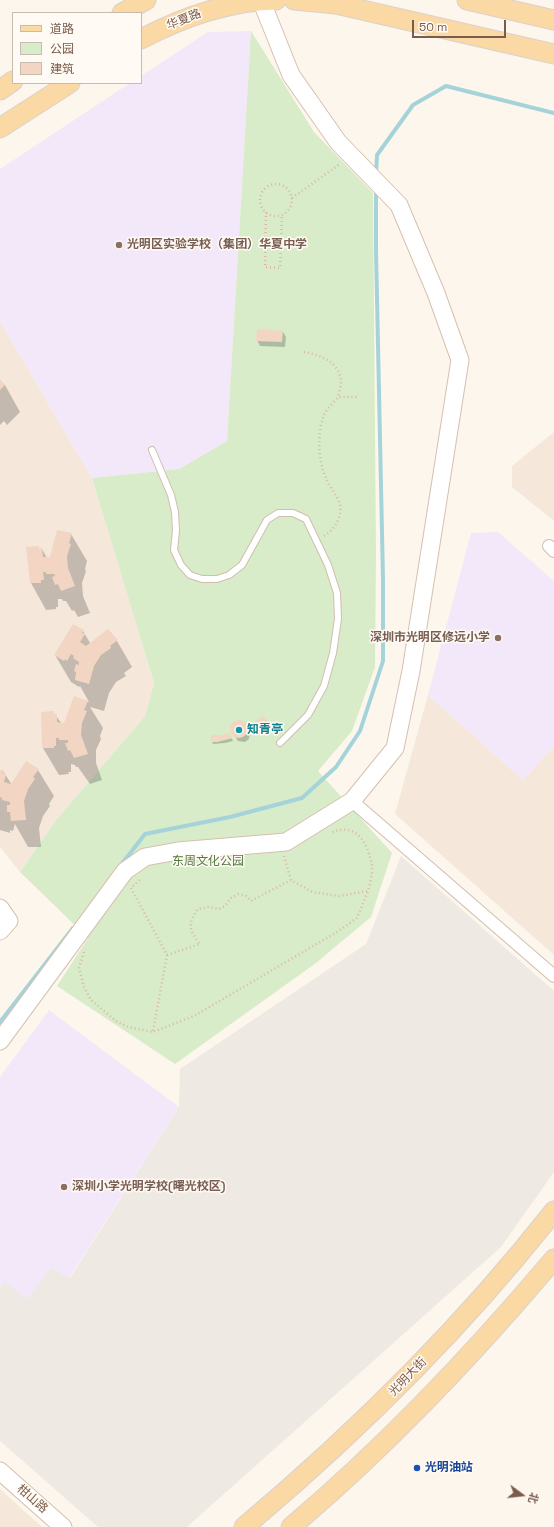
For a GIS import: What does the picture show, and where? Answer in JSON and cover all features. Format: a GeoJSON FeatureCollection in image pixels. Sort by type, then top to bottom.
{"type":"FeatureCollection","features":[{"type":"Feature","properties":{"kind":"main road"},"geometry":{"type":"LineString","coordinates":[[124,12],[146,0]]}},
{"type":"Feature","properties":{"kind":"main road","name":"华夏路"},"geometry":{"type":"LineString","coordinates":[[142,39],[164,27],[204,11],[261,0],[276,0]]}},
{"type":"Feature","properties":{"kind":"main road"},"geometry":{"type":"LineString","coordinates":[[294,0],[336,4],[554,54]]}},
{"type":"Feature","properties":{"kind":"main road"},"geometry":{"type":"LineString","coordinates":[[467,0],[554,20]]}},
{"type":"Feature","properties":{"kind":"main road"},"geometry":{"type":"LineString","coordinates":[[0,90],[12,82]]}},
{"type":"Feature","properties":{"kind":"main road"},"geometry":{"type":"LineString","coordinates":[[0,128],[68,84]]}},
{"type":"Feature","properties":{"kind":"main road","name":"光明大街"},"geometry":{"type":"LineString","coordinates":[[244,1527],[330,1453],[409,1376],[457,1326],[554,1211]]}},
{"type":"Feature","properties":{"kind":"main road"},"geometry":{"type":"LineString","coordinates":[[291,1527],[394,1434],[442,1386],[484,1341],[554,1259]]}},
{"type":"Feature","properties":{"kind":"street"},"geometry":{"type":"LineString","coordinates":[[0,1041],[125,871],[145,857],[178,851],[286,842],[352,801],[395,748],[411,671],[460,360],[436,293],[399,205],[338,142],[291,75],[261,0]]}},
{"type":"Feature","properties":{"kind":"street"},"geometry":{"type":"LineString","coordinates":[[352,801],[554,976]]}},
{"type":"Feature","properties":{"kind":"street"},"geometry":{"type":"LineString","coordinates":[[0,908],[9,921],[0,931]]}},
{"type":"Feature","properties":{"kind":"street","name":"柑山路"},"geometry":{"type":"LineString","coordinates":[[0,1471],[63,1527]]}},
{"type":"Feature","properties":{"kind":"lane"},"geometry":{"type":"LineString","coordinates":[[152,450],[171,495],[175,512],[176,531],[174,550],[180,565],[190,575],[202,579],[217,579],[229,574],[242,565],[267,520],[278,514],[293,513],[306,519],[317,539],[328,565],[337,593],[338,620],[333,654],[324,686],[308,715],[280,743]]}},
{"type":"Feature","properties":{"kind":"path"},"geometry":{"type":"LineString","coordinates":[[292,198],[352,156]]}},
{"type":"Feature","properties":{"kind":"path"},"geometry":{"type":"LineString","coordinates":[[266,212],[276,216],[282,215],[290,208],[292,198],[288,188],[284,185],[274,184],[265,189],[260,198],[266,212],[265,267],[280,268],[282,215]]}},
{"type":"Feature","properties":{"kind":"path"},"geometry":{"type":"LineString","coordinates":[[304,352],[316,354],[329,361],[339,370],[341,383],[338,398],[324,414],[319,438],[320,459],[326,478],[340,505],[339,519],[331,532],[317,539]]}},
{"type":"Feature","properties":{"kind":"path"},"geometry":{"type":"LineString","coordinates":[[338,398],[359,397]]}},
{"type":"Feature","properties":{"kind":"path"},"geometry":{"type":"LineString","coordinates":[[85,949],[79,968],[84,987],[91,1000],[116,1021],[128,1027],[153,1032],[194,1016],[357,918],[368,891],[372,866],[367,849],[361,837],[352,830],[339,829],[327,834]]}},
{"type":"Feature","properties":{"kind":"path"},"geometry":{"type":"LineString","coordinates":[[280,842],[291,880],[312,892],[339,896],[368,891]]}},
{"type":"Feature","properties":{"kind":"path"},"geometry":{"type":"LineString","coordinates":[[127,893],[142,878]]}},
{"type":"Feature","properties":{"kind":"path"},"geometry":{"type":"LineString","coordinates":[[167,954],[200,944],[192,934],[190,925],[198,909],[208,907],[219,909],[225,906],[231,898],[238,894],[246,896],[251,901],[291,880]]}},
{"type":"Feature","properties":{"kind":"path"},"geometry":{"type":"LineString","coordinates":[[132,888],[167,954],[153,1032]]}},
{"type":"Feature","properties":{"kind":"shaded area","name":"光明区实验学校（集团）华夏中学"},"geometry":{"type":"Polygon","coordinates":[[[251,31],[227,441],[179,469],[92,478],[0,321],[0,169],[128,84],[142,84],[142,75],[208,32],[251,31]]]}},
{"type":"Feature","properties":{"kind":"shaded area"},"geometry":{"type":"Polygon","coordinates":[[[0,321],[92,478],[154,683],[145,716],[56,820],[20,872],[0,847],[0,321]]]}},
{"type":"Feature","properties":{"kind":"shaded area"},"geometry":{"type":"Polygon","coordinates":[[[554,432],[554,521],[512,487],[512,466],[554,432]]]}},
{"type":"Feature","properties":{"kind":"shaded area","name":"深圳市光明区修远小学"},"geometry":{"type":"Polygon","coordinates":[[[498,532],[554,581],[554,746],[523,780],[428,695],[471,533],[498,532]]]}},
{"type":"Feature","properties":{"kind":"shaded area"},"geometry":{"type":"Polygon","coordinates":[[[428,695],[523,780],[554,746],[554,955],[395,814],[428,695]]]}},
{"type":"Feature","properties":{"kind":"shaded area"},"geometry":{"type":"Polygon","coordinates":[[[401,856],[554,991],[554,1172],[501,1247],[187,1527],[98,1527],[0,1441],[0,1287],[4,1282],[52,1267],[70,1278],[179,1107],[180,1069],[366,944],[401,856]]]}},
{"type":"Feature","properties":{"kind":"shaded area","name":"深圳小学光明学校(曙光校区)"},"geometry":{"type":"Polygon","coordinates":[[[49,1010],[179,1107],[69,1278],[52,1267],[27,1299],[4,1282],[0,1287],[0,1077],[49,1010]]]}},
{"type":"Feature","properties":{"kind":"shaded area"},"geometry":{"type":"Polygon","coordinates":[[[0,1489],[42,1527],[0,1527],[0,1489]]]}},
{"type":"Feature","properties":{"kind":"green space","name":"东周文化公园"},"geometry":{"type":"Polygon","coordinates":[[[251,31],[314,132],[373,193],[376,553],[375,667],[352,731],[318,771],[392,853],[371,917],[316,963],[175,1064],[57,986],[88,938],[20,872],[56,820],[145,716],[154,683],[92,478],[179,469],[227,441],[251,31]]]}},
{"type":"Feature","properties":{"kind":"building"},"geometry":{"type":"Polygon","coordinates":[[[257,329],[283,331],[282,342],[256,341],[257,329]]]}},
{"type":"Feature","properties":{"kind":"building"},"geometry":{"type":"Polygon","coordinates":[[[0,379],[5,385],[0,390],[0,379]]]}},
{"type":"Feature","properties":{"kind":"building"},"geometry":{"type":"Polygon","coordinates":[[[57,530],[72,533],[69,543],[71,544],[67,556],[68,568],[75,586],[61,591],[58,584],[55,585],[52,577],[55,576],[54,574],[46,574],[46,572],[43,572],[44,580],[41,580],[41,583],[30,583],[26,547],[39,546],[39,548],[42,548],[43,557],[50,557],[57,530]]]}},
{"type":"Feature","properties":{"kind":"building"},"geometry":{"type":"Polygon","coordinates":[[[73,624],[84,630],[82,633],[85,634],[80,642],[86,646],[108,629],[118,640],[110,646],[111,648],[101,655],[94,666],[89,684],[75,680],[76,672],[74,671],[76,664],[79,665],[79,662],[73,658],[74,656],[71,654],[67,661],[65,659],[64,661],[54,655],[73,624]]]}},
{"type":"Feature","properties":{"kind":"building"},"geometry":{"type":"Polygon","coordinates":[[[74,696],[88,701],[84,710],[87,711],[82,723],[81,735],[88,754],[74,758],[70,750],[68,751],[65,743],[68,743],[68,740],[59,740],[59,738],[56,738],[56,746],[54,746],[54,748],[42,748],[41,712],[54,711],[54,714],[57,714],[57,722],[64,723],[74,696]]]}},
{"type":"Feature","properties":{"kind":"building"},"geometry":{"type":"Polygon","coordinates":[[[263,716],[267,720],[253,731],[251,724],[263,716]]]}},
{"type":"Feature","properties":{"kind":"building","name":"知青亭"},"geometry":{"type":"Polygon","coordinates":[[[239,720],[245,723],[248,729],[245,735],[239,738],[233,735],[230,729],[233,723],[239,720]]]}},
{"type":"Feature","properties":{"kind":"building"},"geometry":{"type":"Polygon","coordinates":[[[229,733],[233,738],[211,742],[211,735],[222,735],[229,733]]]}},
{"type":"Feature","properties":{"kind":"building"},"geometry":{"type":"Polygon","coordinates":[[[26,761],[39,769],[33,777],[35,779],[28,789],[24,801],[26,820],[11,821],[10,812],[7,812],[7,805],[10,805],[10,802],[2,800],[0,797],[0,770],[4,770],[3,773],[6,774],[4,782],[11,784],[26,761]]]}},
{"type":"Feature","properties":{"kind":"waterway"},"geometry":{"type":"LineString","coordinates":[[376,175],[377,155],[413,105],[446,86],[554,113]]}},
{"type":"Feature","properties":{"kind":"waterway"},"geometry":{"type":"LineString","coordinates":[[121,865],[145,834],[230,817],[302,798],[336,767],[360,731],[383,661],[383,579],[376,190]]}},
{"type":"Feature","properties":{"kind":"waterway"},"geometry":{"type":"LineString","coordinates":[[0,1022],[73,928]]}},
{"type":"Feature","properties":{"kind":"place","name":"光明区实验学校（集团）华夏中学"},"geometry":{"type":"Point","coordinates":[119,245]}},
{"type":"Feature","properties":{"kind":"place","name":"深圳市光明区修远小学"},"geometry":{"type":"Point","coordinates":[498,638]}},
{"type":"Feature","properties":{"kind":"place","name":"知青亭"},"geometry":{"type":"Point","coordinates":[239,730]}},
{"type":"Feature","properties":{"kind":"place","name":"深圳小学光明学校(曙光校区)"},"geometry":{"type":"Point","coordinates":[64,1187]}},
{"type":"Feature","properties":{"kind":"place","name":"光明油站"},"geometry":{"type":"Point","coordinates":[417,1468]}}]}
